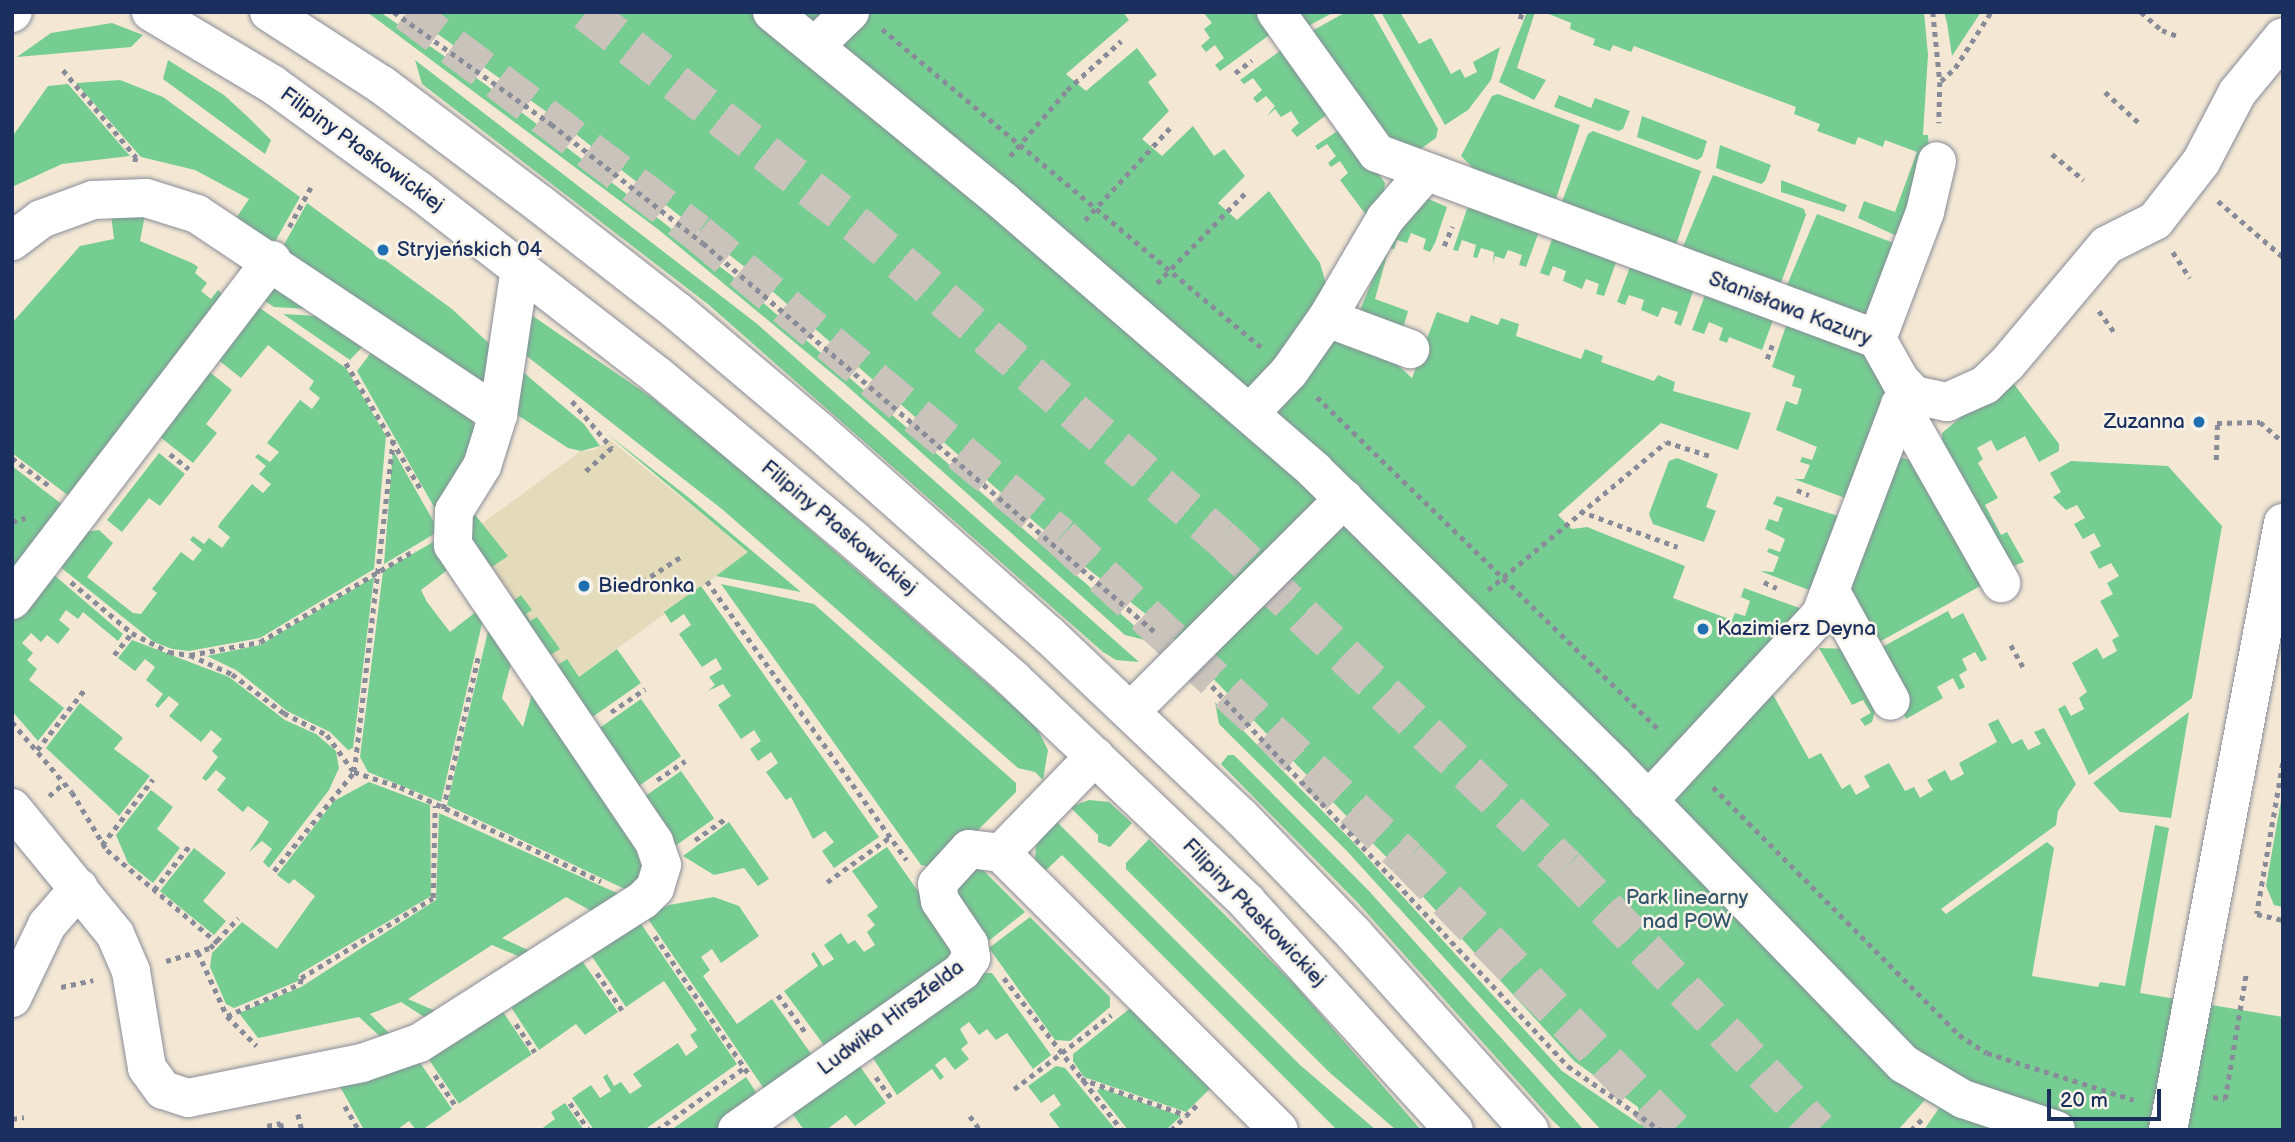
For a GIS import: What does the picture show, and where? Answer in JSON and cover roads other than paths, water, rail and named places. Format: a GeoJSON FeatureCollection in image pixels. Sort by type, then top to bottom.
{"type":"FeatureCollection","features":[{"type":"Feature","properties":{"kind":"street","name":"Filipiny Płaskowickiej"},"geometry":{"type":"LineString","coordinates":[[151,12],[272,84],[520,268],[855,541],[1095,756],[1271,927],[1454,1130]]}},
{"type":"Feature","properties":{"kind":"street"},"geometry":{"type":"LineString","coordinates":[[269,12],[382,85],[677,311],[819,431],[1131,711],[1354,933],[1529,1130]]}},
{"type":"Feature","properties":{"kind":"street"},"geometry":{"type":"LineString","coordinates":[[772,12],[1131,309],[1344,499],[1648,801],[1904,1064],[1963,1099],[2056,1130]]}},
{"type":"Feature","properties":{"kind":"street","name":"Stanisława Kazury"},"geometry":{"type":"LineString","coordinates":[[1276,12],[1377,153],[1877,339],[2001,583]]}},
{"type":"Feature","properties":{"kind":"street"},"geometry":{"type":"LineString","coordinates":[[815,46],[861,17]]}},
{"type":"Feature","properties":{"kind":"street"},"geometry":{"type":"LineString","coordinates":[[1648,801],[1821,614],[1907,400],[1947,402],[1984,386],[2107,245],[2155,221],[2192,177],[2237,93],[2283,37]]}},
{"type":"Feature","properties":{"kind":"street"},"geometry":{"type":"LineString","coordinates":[[1877,339],[1925,212],[1937,161]]}},
{"type":"Feature","properties":{"kind":"street"},"geometry":{"type":"LineString","coordinates":[[1250,413],[1289,372],[1327,318],[1385,219],[1426,172]]}},
{"type":"Feature","properties":{"kind":"street"},"geometry":{"type":"LineString","coordinates":[[12,241],[58,211],[93,200],[128,197],[197,214],[272,260],[498,415]]}},
{"type":"Feature","properties":{"kind":"street"},"geometry":{"type":"LineString","coordinates":[[12,600],[272,260]]}},
{"type":"Feature","properties":{"kind":"street"},"geometry":{"type":"LineString","coordinates":[[16,821],[79,888],[124,950],[144,1060],[156,1084],[188,1098],[380,1058],[419,1043],[635,905],[659,881],[662,865],[658,849],[458,556],[448,530],[458,501],[489,449],[498,415],[520,268]]}},
{"type":"Feature","properties":{"kind":"street"},"geometry":{"type":"LineString","coordinates":[[1327,318],[1410,349]]}},
{"type":"Feature","properties":{"kind":"street"},"geometry":{"type":"LineString","coordinates":[[1131,711],[1344,499]]}},
{"type":"Feature","properties":{"kind":"street"},"geometry":{"type":"LineString","coordinates":[[2170,1122],[2283,523]]}},
{"type":"Feature","properties":{"kind":"street"},"geometry":{"type":"LineString","coordinates":[[1831,592],[1891,701]]}},
{"type":"Feature","properties":{"kind":"street"},"geometry":{"type":"LineString","coordinates":[[1095,756],[1001,853],[1279,1130]]}},
{"type":"Feature","properties":{"kind":"street","name":"Ludwika Hirszfelda"},"geometry":{"type":"LineString","coordinates":[[737,1130],[967,965],[969,944],[937,890],[939,879],[969,849],[1001,853]]}},
{"type":"Feature","properties":{"kind":"street"},"geometry":{"type":"LineString","coordinates":[[12,998],[47,925],[79,888]]}},
{"type":"Feature","properties":{"kind":"tunnel"},"geometry":{"type":"LineString","coordinates":[[407,12],[698,233],[1061,537],[1407,859],[1673,1130]]}},
{"type":"Feature","properties":{"kind":"tunnel"},"geometry":{"type":"LineString","coordinates":[[586,12],[857,225],[1220,537],[1566,867],[1818,1130]]}},
{"type":"Feature","properties":{"kind":"place","name":"Stryjeńskich 04"},"geometry":{"type":"Point","coordinates":[383,250]}},
{"type":"Feature","properties":{"kind":"place","name":"Zuzanna"},"geometry":{"type":"Point","coordinates":[2199,422]}},
{"type":"Feature","properties":{"kind":"place","name":"Biedronka"},"geometry":{"type":"Point","coordinates":[584,586]}},
{"type":"Feature","properties":{"kind":"place","name":"Kazimierz Deyna"},"geometry":{"type":"Point","coordinates":[1703,629]}},
{"type":"Feature","properties":{"kind":"park label","name":"Park linearny nad POW"},"geometry":{"type":"Point","coordinates":[1687,910]}}]}
